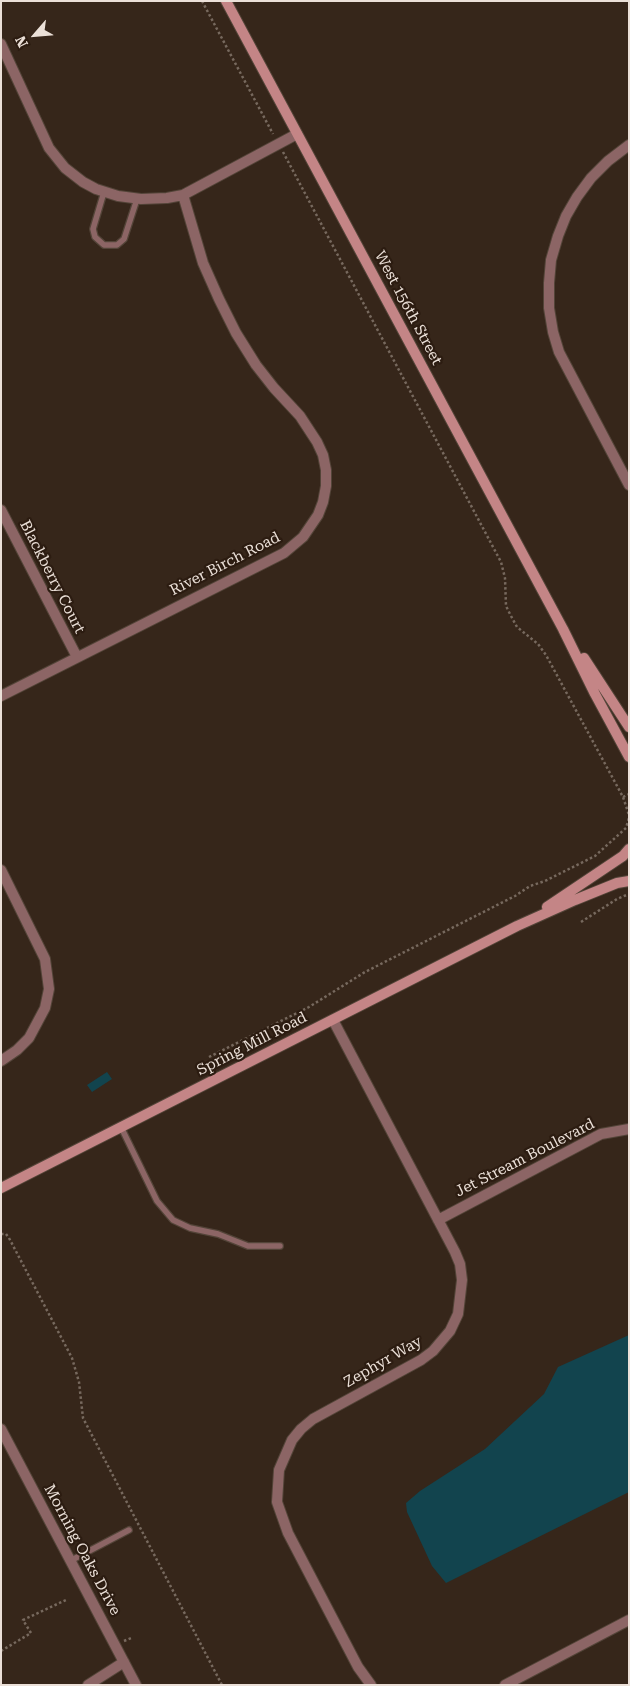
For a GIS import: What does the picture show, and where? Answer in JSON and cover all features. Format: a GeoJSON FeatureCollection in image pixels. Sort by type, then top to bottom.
{"type":"FeatureCollection","features":[{"type":"Feature","properties":{"kind":"street","name":"West 156th Street"},"geometry":{"type":"LineString","coordinates":[[226,1],[563,629],[629,757]]}},
{"type":"Feature","properties":{"kind":"street"},"geometry":{"type":"LineString","coordinates":[[1,44],[42,134],[59,161],[83,182],[104,192],[138,199],[167,198],[183,195],[297,134]]}},
{"type":"Feature","properties":{"kind":"street"},"geometry":{"type":"LineString","coordinates":[[629,145],[608,161],[591,178],[577,197],[566,216],[558,236],[551,260],[549,283],[550,316],[559,352],[629,485]]}},
{"type":"Feature","properties":{"kind":"street","name":"River Birch Road"},"geometry":{"type":"LineString","coordinates":[[1,696],[284,552],[303,537],[318,515],[323,502],[326,470],[323,455],[300,416],[256,365],[236,333],[203,263],[183,195]]}},
{"type":"Feature","properties":{"kind":"street","name":"Blackberry Court"},"geometry":{"type":"LineString","coordinates":[[1,510],[77,657]]}},
{"type":"Feature","properties":{"kind":"street","name":"West 156th Street"},"geometry":{"type":"LineString","coordinates":[[563,629],[629,727]]}},
{"type":"Feature","properties":{"kind":"street","name":"Spring Mill Road"},"geometry":{"type":"LineString","coordinates":[[517,926],[575,889],[622,856],[629,848]]}},
{"type":"Feature","properties":{"kind":"street"},"geometry":{"type":"LineString","coordinates":[[1,870],[45,959],[49,990],[45,1008],[29,1038],[17,1050],[1,1060]]}},
{"type":"Feature","properties":{"kind":"street","name":"Spring Mill Road"},"geometry":{"type":"LineString","coordinates":[[1,1188],[517,926],[617,883],[629,881]]}},
{"type":"Feature","properties":{"kind":"street","name":"Zephyr Way"},"geometry":{"type":"LineString","coordinates":[[333,1020],[455,1252],[460,1264],[462,1280],[458,1314],[450,1330],[433,1351],[421,1360],[328,1410],[301,1429],[285,1452],[278,1470],[276,1485],[277,1502],[288,1533],[358,1667],[371,1685]]}},
{"type":"Feature","properties":{"kind":"street","name":"Jet Stream Boulevard"},"geometry":{"type":"LineString","coordinates":[[438,1220],[601,1134],[629,1128]]}},
{"type":"Feature","properties":{"kind":"street","name":"Morning Oaks Drive"},"geometry":{"type":"LineString","coordinates":[[1,1429],[136,1685]]}},
{"type":"Feature","properties":{"kind":"street"},"geometry":{"type":"LineString","coordinates":[[506,1685],[629,1620]]}},
{"type":"Feature","properties":{"kind":"street"},"geometry":{"type":"LineString","coordinates":[[88,1685],[124,1662]]}},
{"type":"Feature","properties":{"kind":"lane"},"geometry":{"type":"LineString","coordinates":[[104,192],[93,229],[95,237],[104,246],[117,245],[126,236],[138,199]]}},
{"type":"Feature","properties":{"kind":"lane"},"geometry":{"type":"LineString","coordinates":[[120,1127],[157,1201],[173,1220],[190,1228],[218,1234],[248,1246],[280,1246]]}},
{"type":"Feature","properties":{"kind":"lane"},"geometry":{"type":"LineString","coordinates":[[70,1561],[129,1530]]}},
{"type":"Feature","properties":{"kind":"path"},"geometry":{"type":"LineString","coordinates":[[202,1],[501,562],[504,571],[506,606],[514,622],[517,627],[538,644],[546,655],[623,798],[629,817],[626,828],[595,856],[545,881],[530,886],[515,896],[365,972],[309,1007],[209,1057]]}},
{"type":"Feature","properties":{"kind":"path"},"geometry":{"type":"LineString","coordinates":[[623,798],[629,794]]}},
{"type":"Feature","properties":{"kind":"path"},"geometry":{"type":"LineString","coordinates":[[581,922],[617,899],[629,894]]}},
{"type":"Feature","properties":{"kind":"path"},"geometry":{"type":"LineString","coordinates":[[1,1234],[6,1234],[9,1238],[72,1358],[79,1382],[83,1418],[222,1685]]}},
{"type":"Feature","properties":{"kind":"path"},"geometry":{"type":"LineString","coordinates":[[1,1651],[31,1633],[24,1620],[68,1599]]}},
{"type":"Feature","properties":{"kind":"water"},"geometry":{"type":"Polygon","coordinates":[[[107,1072],[112,1079],[92,1092],[87,1085],[107,1072]]]}},
{"type":"Feature","properties":{"kind":"water"},"geometry":{"type":"Polygon","coordinates":[[[629,1335],[629,1492],[446,1583],[432,1566],[407,1512],[406,1503],[420,1491],[485,1449],[544,1394],[558,1367],[629,1335]]]}}]}
